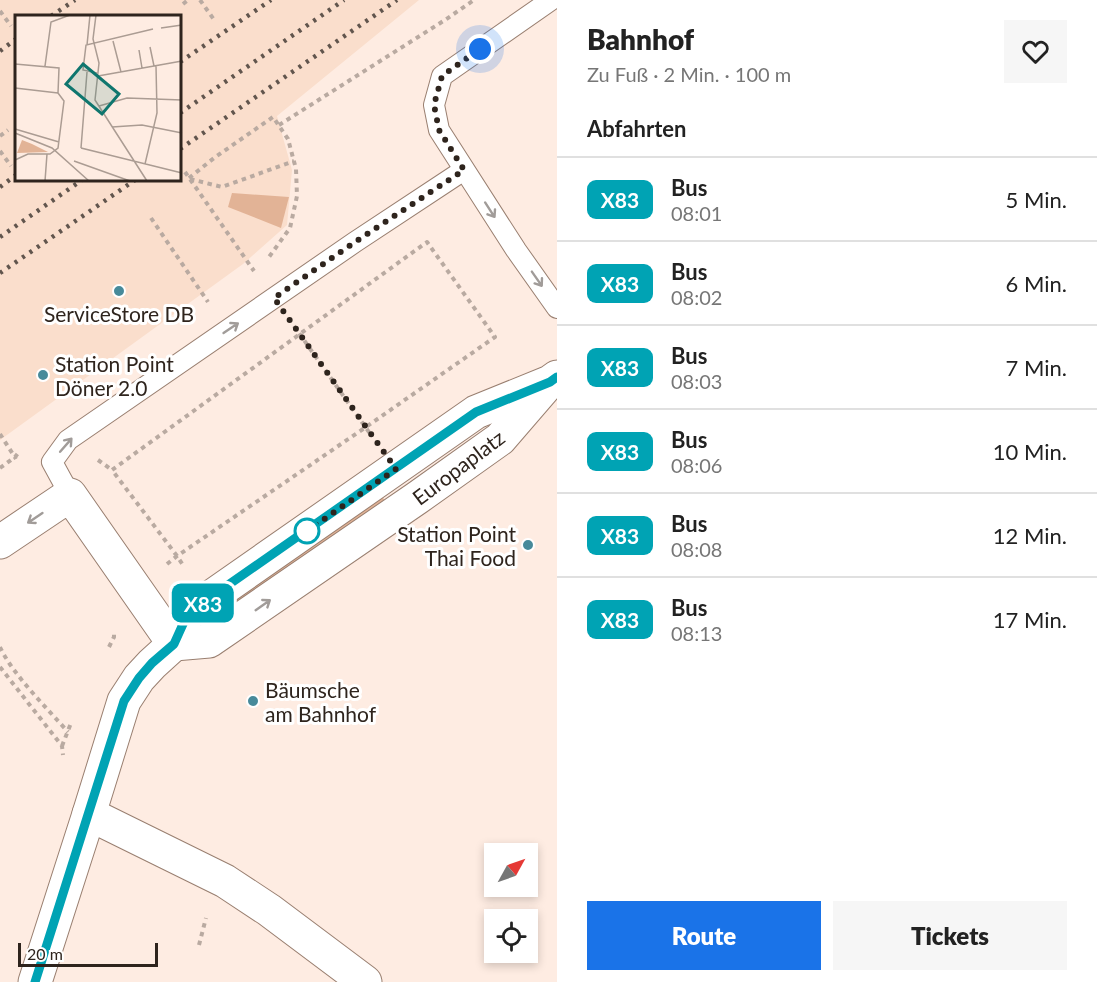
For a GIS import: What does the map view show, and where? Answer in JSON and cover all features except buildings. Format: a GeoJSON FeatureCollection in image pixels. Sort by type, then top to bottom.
{"type":"FeatureCollection","features":[{"type":"Feature","properties":{"kind":"street","name":"Europaplatz"},"geometry":{"type":"LineString","coordinates":[[35,982],[124,701],[152,663],[174,644],[188,613],[476,412],[555,384]]}},
{"type":"Feature","properties":{"kind":"street","name":"Europaplatz"},"geometry":{"type":"LineString","coordinates":[[174,644],[209,641],[500,439],[555,384]]}},
{"type":"Feature","properties":{"kind":"street"},"geometry":{"type":"LineString","coordinates":[[0,542],[70,495],[174,644]]}},
{"type":"Feature","properties":{"kind":"street"},"geometry":{"type":"LineString","coordinates":[[89,814],[225,881],[365,982]]}},
{"type":"Feature","properties":{"kind":"lane"},"geometry":{"type":"LineString","coordinates":[[551,0],[442,76],[434,105],[439,130],[516,250],[557,308]]}},
{"type":"Feature","properties":{"kind":"lane"},"geometry":{"type":"LineString","coordinates":[[70,495],[52,462],[68,440],[355,242],[464,170]]}},
{"type":"Feature","properties":{"kind":"path"},"geometry":{"type":"LineString","coordinates":[[183,4],[188,0]]}},
{"type":"Feature","properties":{"kind":"path"},"geometry":{"type":"LineString","coordinates":[[200,0],[215,21]]}},
{"type":"Feature","properties":{"kind":"path"},"geometry":{"type":"LineString","coordinates":[[279,125],[474,0]]}},
{"type":"Feature","properties":{"kind":"path"},"geometry":{"type":"LineString","coordinates":[[0,11],[11,26]]}},
{"type":"Feature","properties":{"kind":"path"},"geometry":{"type":"LineString","coordinates":[[189,178],[273,117],[288,139],[296,169],[297,196],[290,228],[267,260]]}},
{"type":"Feature","properties":{"kind":"path"},"geometry":{"type":"LineString","coordinates":[[0,136],[8,130]]}},
{"type":"Feature","properties":{"kind":"path"},"geometry":{"type":"LineString","coordinates":[[0,151],[11,166]]}},
{"type":"Feature","properties":{"kind":"path"},"geometry":{"type":"LineString","coordinates":[[189,178],[222,187],[294,161]]}},
{"type":"Feature","properties":{"kind":"path"},"geometry":{"type":"LineString","coordinates":[[185,172],[254,271],[261,265]]}},
{"type":"Feature","properties":{"kind":"path"},"geometry":{"type":"LineString","coordinates":[[151,218],[208,302],[217,296]]}},
{"type":"Feature","properties":{"kind":"path"},"geometry":{"type":"LineString","coordinates":[[427,242],[495,337],[366,427],[177,556],[112,470],[427,242]]}},
{"type":"Feature","properties":{"kind":"path"},"geometry":{"type":"LineString","coordinates":[[274,298],[396,469]]}},
{"type":"Feature","properties":{"kind":"path"},"geometry":{"type":"LineString","coordinates":[[0,435],[15,457],[41,514]]}},
{"type":"Feature","properties":{"kind":"path"},"geometry":{"type":"LineString","coordinates":[[0,468],[15,457]]}},
{"type":"Feature","properties":{"kind":"path"},"geometry":{"type":"LineString","coordinates":[[108,647],[114,637],[114,627]]}},
{"type":"Feature","properties":{"kind":"path"},"geometry":{"type":"LineString","coordinates":[[0,647],[30,690],[68,732]]}},
{"type":"Feature","properties":{"kind":"path"},"geometry":{"type":"LineString","coordinates":[[0,668],[62,746]]}},
{"type":"Feature","properties":{"kind":"path"},"geometry":{"type":"LineString","coordinates":[[74,716],[62,746],[63,772],[89,814]]}},
{"type":"Feature","properties":{"kind":"path"},"geometry":{"type":"LineString","coordinates":[[199,945],[205,922]]}},
{"type":"Feature","properties":{"kind":"shaded area"},"geometry":{"type":"Polygon","coordinates":[[[0,0],[419,0],[277,116],[292,170],[287,225],[243,264],[0,440],[0,0]]]}},
{"type":"Feature","properties":{"kind":"shaded area"},"geometry":{"type":"Polygon","coordinates":[[[232,193],[289,197],[281,228],[228,207],[232,193]]]}},
{"type":"Feature","properties":{"kind":"shaded area"},"geometry":{"type":"Polygon","coordinates":[[[379,492],[388,505],[229,616],[220,603],[379,492]]]}},
{"type":"Feature","properties":{"kind":"railway"},"geometry":{"type":"LineString","coordinates":[[52,15],[75,0]]}},
{"type":"Feature","properties":{"kind":"railway"},"geometry":{"type":"LineString","coordinates":[[182,61],[271,0]]}},
{"type":"Feature","properties":{"kind":"railway"},"geometry":{"type":"LineString","coordinates":[[182,112],[344,0]]}},
{"type":"Feature","properties":{"kind":"railway"},"geometry":{"type":"LineString","coordinates":[[182,148],[397,0]]}},
{"type":"Feature","properties":{"kind":"railway"},"geometry":{"type":"LineString","coordinates":[[0,51],[15,40]]}},
{"type":"Feature","properties":{"kind":"railway"},"geometry":{"type":"LineString","coordinates":[[0,187],[15,176]]}},
{"type":"Feature","properties":{"kind":"railway"},"geometry":{"type":"LineString","coordinates":[[0,237],[79,182]]}},
{"type":"Feature","properties":{"kind":"railway"},"geometry":{"type":"LineString","coordinates":[[0,273],[132,182]]}},
{"type":"Feature","properties":{"kind":"bus line","name":"X83"},"geometry":{"type":"LineString","coordinates":[[35,982],[124,701],[152,663],[174,644],[188,613],[476,412],[550,382],[557,377]]}},
{"type":"Feature","properties":{"kind":"place","name":"ServiceStore DB"},"geometry":{"type":"Point","coordinates":[119,291]}},
{"type":"Feature","properties":{"kind":"place","name":"Station Point Döner 2.0"},"geometry":{"type":"Point","coordinates":[43,375]}},
{"type":"Feature","properties":{"kind":"place","name":"Station Point Thai Food"},"geometry":{"type":"Point","coordinates":[528,545]}},
{"type":"Feature","properties":{"kind":"place","name":"Bäumsche am Bahnhof"},"geometry":{"type":"Point","coordinates":[253,701]}},
{"type":"Feature","properties":{"kind":"route"},"geometry":{"type":"LineString","coordinates":[[307,531],[396,469],[274,298],[464,170],[439,130],[434,105],[442,76],[480,49]]}}]}
